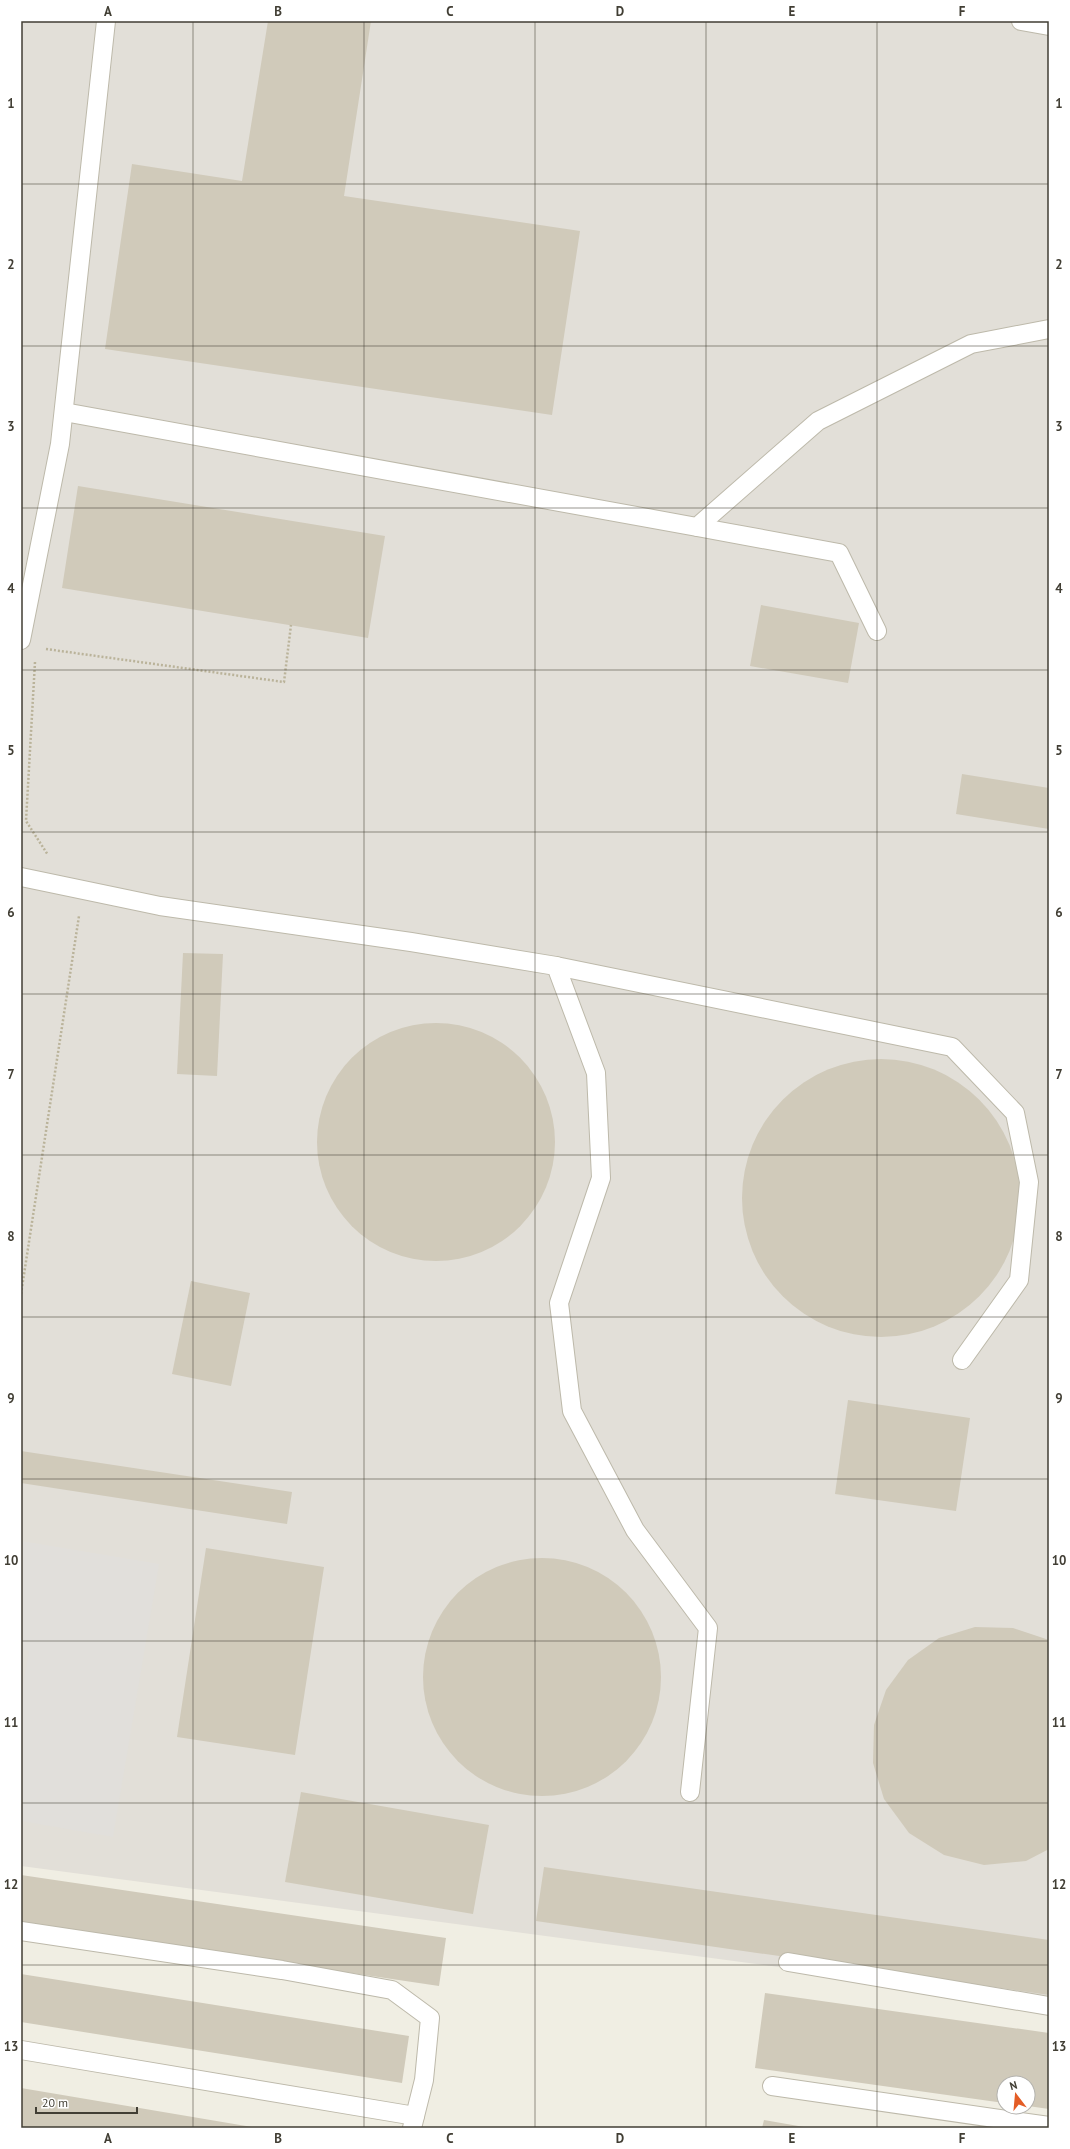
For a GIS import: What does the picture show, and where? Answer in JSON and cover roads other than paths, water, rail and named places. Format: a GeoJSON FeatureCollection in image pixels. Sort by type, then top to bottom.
{"type":"FeatureCollection","features":[{"type":"Feature","properties":{"kind":"lane"},"geometry":{"type":"LineString","coordinates":[[21,640],[60,444],[106,21]]}},
{"type":"Feature","properties":{"kind":"lane"},"geometry":{"type":"LineString","coordinates":[[1020,21],[1049,26]]}},
{"type":"Feature","properties":{"kind":"lane"},"geometry":{"type":"LineString","coordinates":[[696,527],[818,421],[971,344],[1049,329]]}},
{"type":"Feature","properties":{"kind":"lane"},"geometry":{"type":"LineString","coordinates":[[64,412],[839,553],[877,631]]}},
{"type":"Feature","properties":{"kind":"lane"},"geometry":{"type":"LineString","coordinates":[[21,877],[160,906],[410,942],[556,966],[952,1047],[1015,1113],[1030,1182],[1019,1280],[962,1360]]}},
{"type":"Feature","properties":{"kind":"lane"},"geometry":{"type":"LineString","coordinates":[[556,966],[596,1073],[601,1178],[559,1303],[572,1411],[635,1530],[708,1628],[690,1792]]}},
{"type":"Feature","properties":{"kind":"lane"},"geometry":{"type":"LineString","coordinates":[[21,1932],[282,1970],[392,1990],[430,2018],[424,2080],[414,2122],[21,2050]]}},
{"type":"Feature","properties":{"kind":"lane"},"geometry":{"type":"LineString","coordinates":[[788,1962],[1049,2006]]}},
{"type":"Feature","properties":{"kind":"lane"},"geometry":{"type":"LineString","coordinates":[[772,2086],[1049,2126]]}}]}
